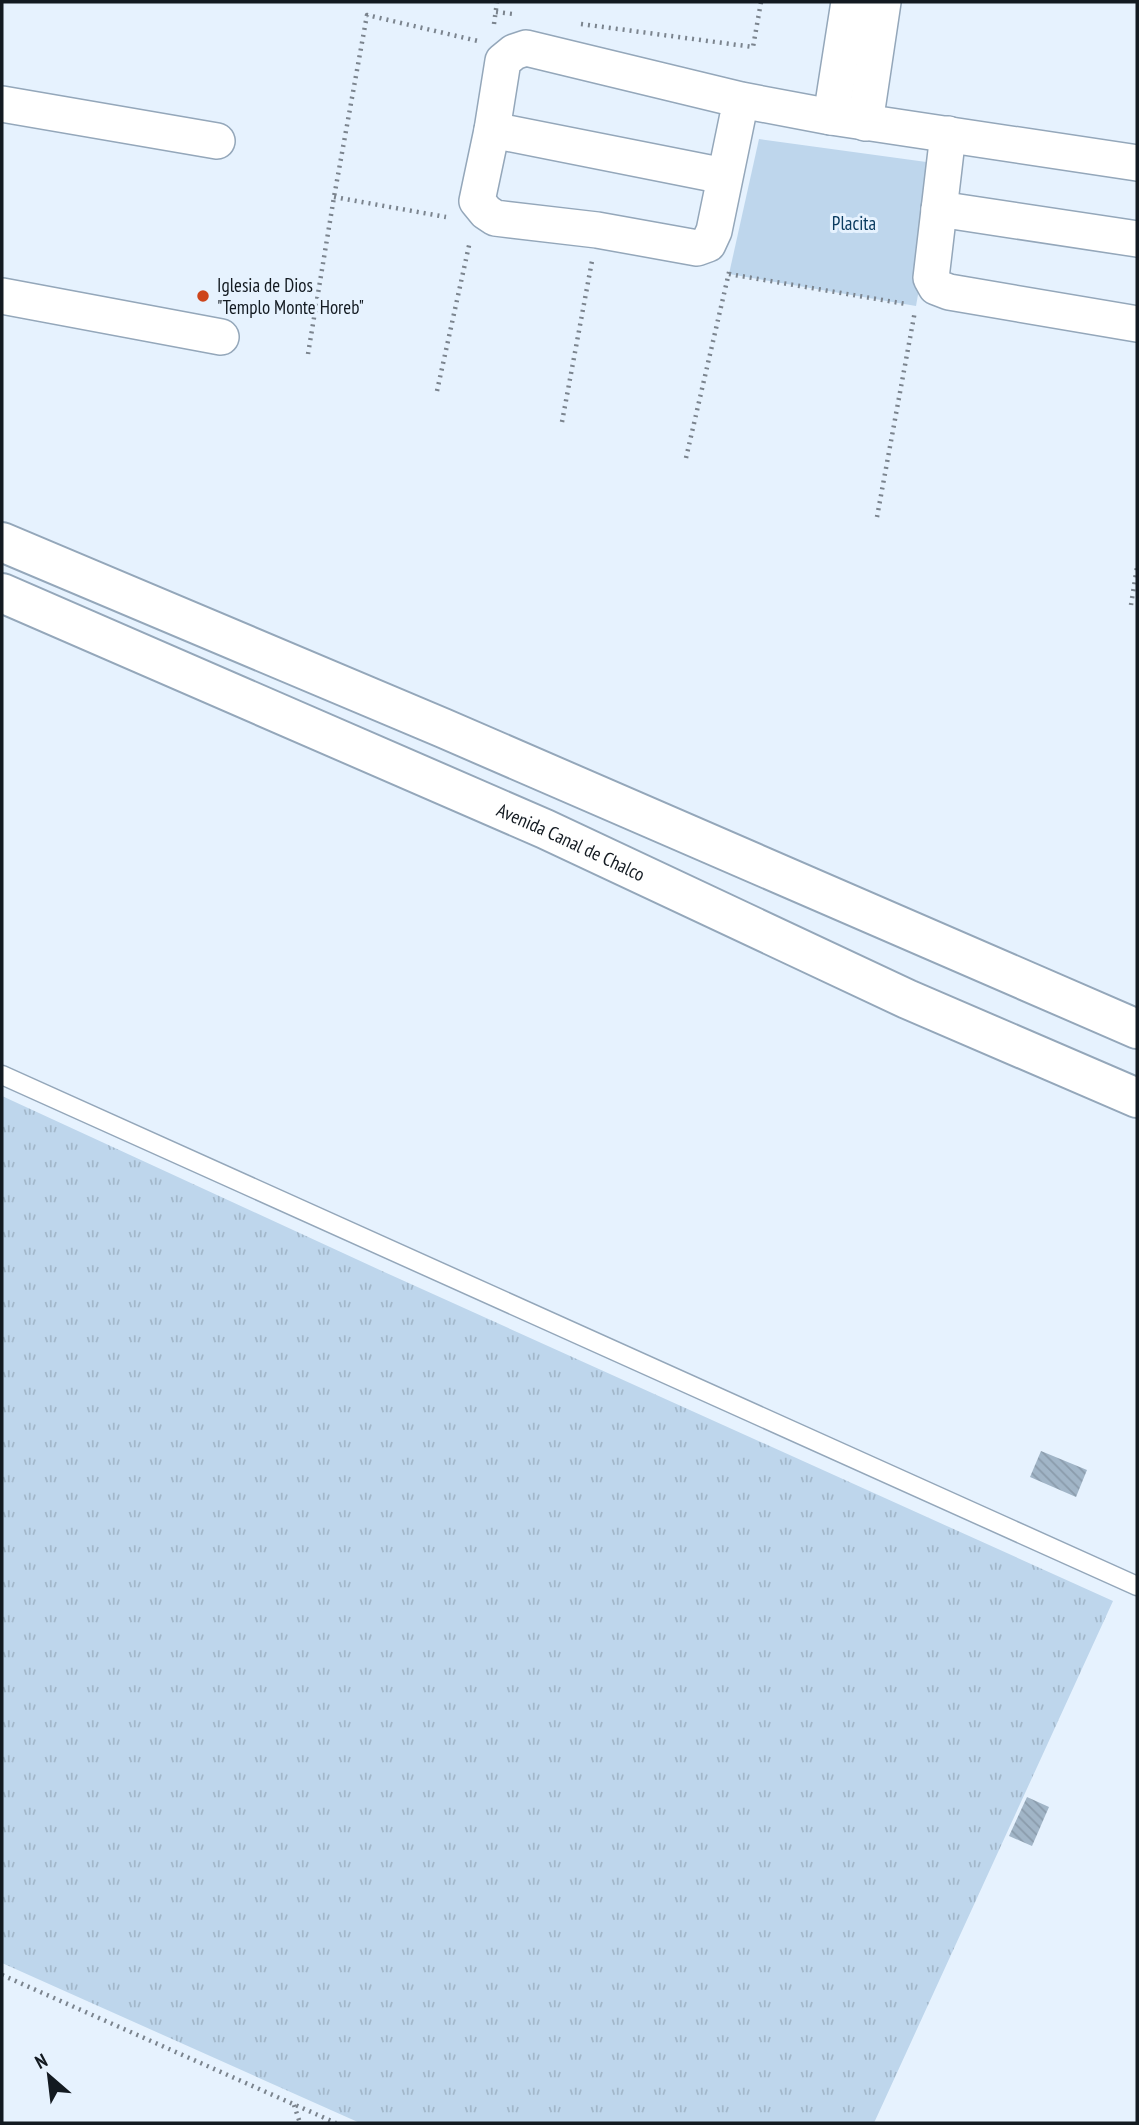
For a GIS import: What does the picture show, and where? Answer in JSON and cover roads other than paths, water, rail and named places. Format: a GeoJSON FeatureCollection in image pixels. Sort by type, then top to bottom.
{"type":"FeatureCollection","features":[{"type":"Feature","properties":{"kind":"main road"},"geometry":{"type":"LineString","coordinates":[[2,541],[443,728],[1137,1029]]}},
{"type":"Feature","properties":{"kind":"main road","name":"Avenida Canal de Chalco"},"geometry":{"type":"LineString","coordinates":[[2,593],[545,829],[906,999],[1137,1098]]}},
{"type":"Feature","properties":{"kind":"street"},"geometry":{"type":"LineString","coordinates":[[831,117],[849,2]]}},
{"type":"Feature","properties":{"kind":"street"},"geometry":{"type":"LineString","coordinates":[[865,123],[883,2]]}},
{"type":"Feature","properties":{"kind":"street"},"geometry":{"type":"LineString","coordinates":[[741,100],[714,230],[708,244],[697,248],[597,230],[495,218],[477,201],[503,61],[514,52],[526,48],[741,100],[831,117],[1137,163]]}},
{"type":"Feature","properties":{"kind":"street"},"geometry":{"type":"LineString","coordinates":[[2,104],[217,141]]}},
{"type":"Feature","properties":{"kind":"street"},"geometry":{"type":"LineString","coordinates":[[492,130],[724,176]]}},
{"type":"Feature","properties":{"kind":"street"},"geometry":{"type":"LineString","coordinates":[[948,134],[930,278],[936,288],[1137,324]]}},
{"type":"Feature","properties":{"kind":"street"},"geometry":{"type":"LineString","coordinates":[[939,209],[1137,239]]}},
{"type":"Feature","properties":{"kind":"street"},"geometry":{"type":"LineString","coordinates":[[2,296],[221,337]]}},
{"type":"Feature","properties":{"kind":"lane"},"geometry":{"type":"LineString","coordinates":[[2,1075],[1137,1586]]}},
{"type":"Feature","properties":{"kind":"place","name":"Iglesia de Dios \"Templo Monte Horeb\""},"geometry":{"type":"Point","coordinates":[203,296]}},
{"type":"Feature","properties":{"kind":"park label","name":"Placita"},"geometry":{"type":"Point","coordinates":[854,223]}}]}
